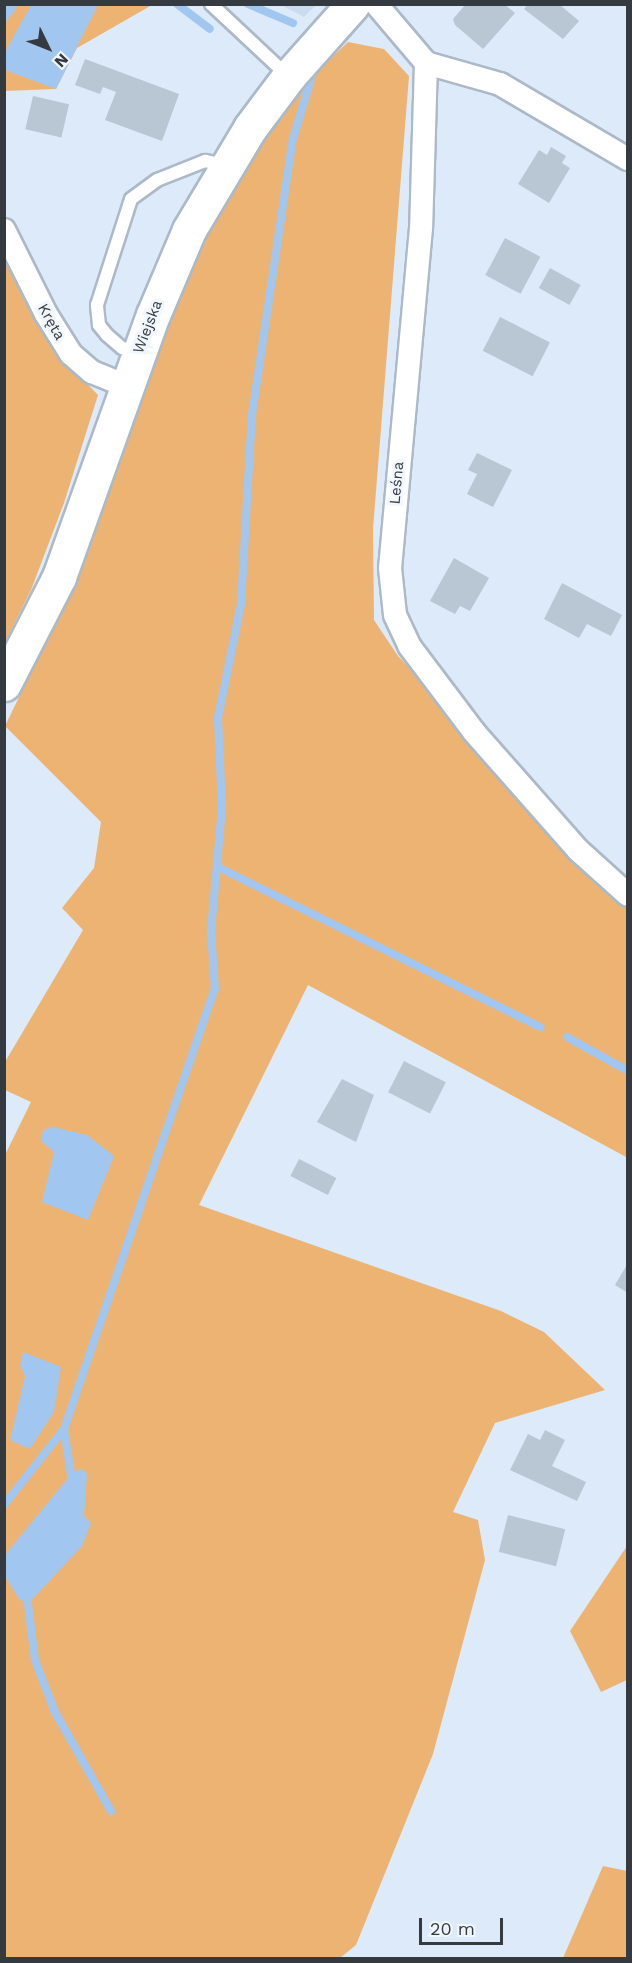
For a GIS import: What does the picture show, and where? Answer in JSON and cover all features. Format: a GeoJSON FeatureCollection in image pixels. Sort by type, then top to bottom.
{"type":"FeatureCollection","features":[{"type":"Feature","properties":{"kind":"street","name":"Wiejska"},"geometry":{"type":"LineString","coordinates":[[4,684],[59,577],[138,354],[181,248],[226,165],[289,76],[353,4]]}},
{"type":"Feature","properties":{"kind":"street"},"geometry":{"type":"LineString","coordinates":[[376,4],[426,63],[500,84],[627,159]]}},
{"type":"Feature","properties":{"kind":"street","name":"Leśna"},"geometry":{"type":"LineString","coordinates":[[426,63],[421,228],[390,568],[395,615],[410,647],[474,732],[578,850],[627,895]]}},
{"type":"Feature","properties":{"kind":"street","name":"Kręta"},"geometry":{"type":"LineString","coordinates":[[4,230],[46,314],[71,354],[92,372],[127,386]]}},
{"type":"Feature","properties":{"kind":"lane"},"geometry":{"type":"LineString","coordinates":[[211,4],[289,76]]}},
{"type":"Feature","properties":{"kind":"lane"},"geometry":{"type":"LineString","coordinates":[[138,354],[122,348],[107,335],[99,325],[97,305],[131,199],[158,180],[205,161],[226,165]]}},
{"type":"Feature","properties":{"kind":"shaded area"},"geometry":{"type":"Polygon","coordinates":[[[4,5],[152,5],[77,48],[56,89],[5,91],[4,5]]]}},
{"type":"Feature","properties":{"kind":"shaded area"},"geometry":{"type":"Polygon","coordinates":[[[281,5],[316,5],[304,17],[281,5]]]}},
{"type":"Feature","properties":{"kind":"shaded area"},"geometry":{"type":"Polygon","coordinates":[[[348,42],[384,49],[409,76],[373,529],[374,620],[398,656],[627,894],[628,1158],[308,985],[199,1205],[501,1311],[544,1332],[605,1390],[495,1423],[453,1512],[478,1520],[485,1560],[433,1754],[356,1945],[340,1958],[5,1958],[4,1157],[31,1102],[5,1090],[5,1062],[83,930],[62,908],[94,868],[101,822],[5,726],[49,636],[128,437],[185,269],[288,99],[348,42]]]}},
{"type":"Feature","properties":{"kind":"shaded area"},"geometry":{"type":"Polygon","coordinates":[[[4,243],[35,320],[65,361],[98,395],[64,503],[31,590],[5,642],[4,243]]]}},
{"type":"Feature","properties":{"kind":"shaded area"},"geometry":{"type":"Polygon","coordinates":[[[627,1546],[627,1680],[601,1692],[570,1631],[627,1546]]]}},
{"type":"Feature","properties":{"kind":"shaded area"},"geometry":{"type":"Polygon","coordinates":[[[603,1866],[627,1871],[627,1958],[563,1958],[603,1866]]]}},
{"type":"Feature","properties":{"kind":"water"},"geometry":{"type":"Polygon","coordinates":[[[4,5],[19,5],[5,23],[4,5]]]}},
{"type":"Feature","properties":{"kind":"water"},"geometry":{"type":"Polygon","coordinates":[[[31,5],[98,5],[56,89],[5,70],[5,52],[31,5]]]}},
{"type":"Feature","properties":{"kind":"water"},"geometry":{"type":"Polygon","coordinates":[[[53,1127],[87,1135],[114,1156],[88,1220],[42,1202],[54,1152],[41,1141],[43,1130],[53,1127]]]}},
{"type":"Feature","properties":{"kind":"water"},"geometry":{"type":"Polygon","coordinates":[[[23,1352],[61,1367],[54,1412],[30,1449],[10,1440],[25,1376],[20,1365],[23,1352]]]}},
{"type":"Feature","properties":{"kind":"water"},"geometry":{"type":"Polygon","coordinates":[[[82,1469],[87,1474],[84,1516],[91,1523],[82,1546],[28,1604],[19,1599],[5,1576],[5,1555],[73,1472],[82,1469]]]}},
{"type":"Feature","properties":{"kind":"building"},"geometry":{"type":"Polygon","coordinates":[[[466,4],[504,4],[515,13],[483,49],[455,25],[453,19],[466,4]]]}},
{"type":"Feature","properties":{"kind":"building"},"geometry":{"type":"Polygon","coordinates":[[[528,4],[559,4],[579,21],[563,39],[524,9],[528,4]]]}},
{"type":"Feature","properties":{"kind":"building"},"geometry":{"type":"Polygon","coordinates":[[[85,59],[179,94],[162,141],[105,120],[116,92],[103,87],[100,94],[75,85],[85,59]]]}},
{"type":"Feature","properties":{"kind":"building"},"geometry":{"type":"Polygon","coordinates":[[[33,96],[69,104],[61,137],[25,129],[33,96]]]}},
{"type":"Feature","properties":{"kind":"building"},"geometry":{"type":"Polygon","coordinates":[[[551,147],[566,156],[562,163],[570,168],[549,203],[518,184],[539,150],[547,155],[551,147]]]}},
{"type":"Feature","properties":{"kind":"building"},"geometry":{"type":"Polygon","coordinates":[[[505,238],[540,257],[521,294],[485,275],[505,238]]]}},
{"type":"Feature","properties":{"kind":"building"},"geometry":{"type":"Polygon","coordinates":[[[550,268],[581,285],[569,305],[539,288],[550,268]]]}},
{"type":"Feature","properties":{"kind":"building"},"geometry":{"type":"Polygon","coordinates":[[[500,317],[550,342],[533,376],[483,351],[500,317]]]}},
{"type":"Feature","properties":{"kind":"building"},"geometry":{"type":"Polygon","coordinates":[[[477,453],[512,470],[493,507],[467,494],[477,474],[468,470],[477,453]]]}},
{"type":"Feature","properties":{"kind":"building"},"geometry":{"type":"Polygon","coordinates":[[[454,558],[489,578],[470,611],[460,606],[455,614],[430,601],[454,558]]]}},
{"type":"Feature","properties":{"kind":"building"},"geometry":{"type":"Polygon","coordinates":[[[562,583],[622,615],[611,636],[587,624],[579,638],[544,619],[562,583]]]}},
{"type":"Feature","properties":{"kind":"building"},"geometry":{"type":"Polygon","coordinates":[[[404,1061],[446,1082],[430,1114],[388,1092],[404,1061]]]}},
{"type":"Feature","properties":{"kind":"building"},"geometry":{"type":"Polygon","coordinates":[[[342,1079],[374,1095],[356,1142],[317,1122],[342,1079]]]}},
{"type":"Feature","properties":{"kind":"building"},"geometry":{"type":"Polygon","coordinates":[[[299,1159],[336,1178],[328,1195],[290,1176],[299,1159]]]}},
{"type":"Feature","properties":{"kind":"building"},"geometry":{"type":"Polygon","coordinates":[[[628,1263],[628,1293],[615,1285],[628,1263]]]}},
{"type":"Feature","properties":{"kind":"building"},"geometry":{"type":"Polygon","coordinates":[[[545,1430],[565,1440],[552,1466],[586,1482],[577,1501],[510,1470],[528,1434],[540,1440],[545,1430]]]}},
{"type":"Feature","properties":{"kind":"building"},"geometry":{"type":"Polygon","coordinates":[[[508,1515],[565,1529],[556,1566],[499,1552],[508,1515]]]}},
{"type":"Feature","properties":{"kind":"waterway"},"geometry":{"type":"LineString","coordinates":[[177,4],[210,29]]}},
{"type":"Feature","properties":{"kind":"waterway"},"geometry":{"type":"LineString","coordinates":[[248,4],[293,23]]}},
{"type":"Feature","properties":{"kind":"waterway"},"geometry":{"type":"LineString","coordinates":[[4,1505],[64,1429],[215,989],[211,931],[222,807],[218,718],[241,604],[252,415],[293,139],[311,79]]}},
{"type":"Feature","properties":{"kind":"waterway"},"geometry":{"type":"LineString","coordinates":[[218,867],[541,1027]]}},
{"type":"Feature","properties":{"kind":"waterway"},"geometry":{"type":"LineString","coordinates":[[567,1037],[628,1071]]}},
{"type":"Feature","properties":{"kind":"waterway"},"geometry":{"type":"LineString","coordinates":[[64,1429],[71,1475]]}},
{"type":"Feature","properties":{"kind":"waterway"},"geometry":{"type":"LineString","coordinates":[[28,1604],[35,1660],[55,1712],[111,1811]]}}]}
